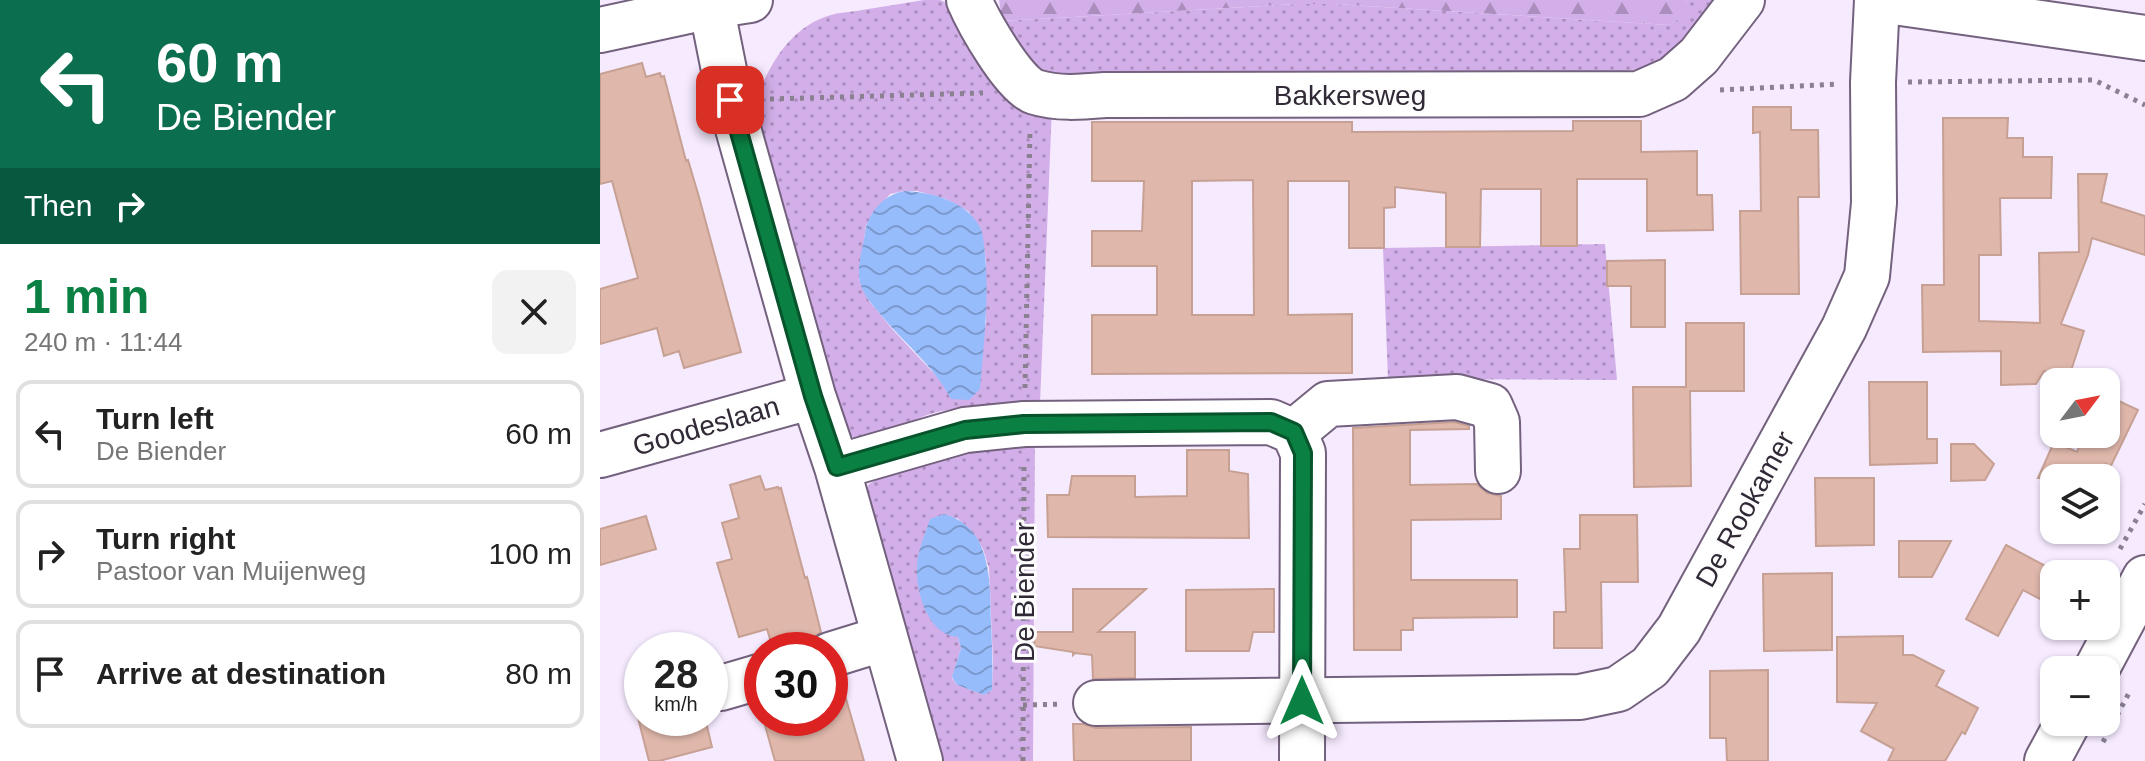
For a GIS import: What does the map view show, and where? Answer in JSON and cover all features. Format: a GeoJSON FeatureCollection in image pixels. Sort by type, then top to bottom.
{"type":"FeatureCollection","features":[{"type":"Feature","properties":{"kind":"street"},"geometry":{"type":"LineString","coordinates":[[969,0],[980,25],[1008,67],[1031,92]]}},
{"type":"Feature","properties":{"kind":"street","name":"Bakkersweg"},"geometry":{"type":"LineString","coordinates":[[1031,92],[1064,97],[1639,94],[1673,79],[1699,56],[1742,0]]}},
{"type":"Feature","properties":{"kind":"street"},"geometry":{"type":"LineString","coordinates":[[1878,0],[2145,38]]}},
{"type":"Feature","properties":{"kind":"street","name":"De Rookamer"},"geometry":{"type":"LineString","coordinates":[[1096,703],[1580,697],[1618,689],[1650,667],[1679,629],[1844,328],[1867,276],[1874,203],[1873,82],[1878,0]]}},
{"type":"Feature","properties":{"kind":"street"},"geometry":{"type":"LineString","coordinates":[[600,30],[724,2],[730,100],[920,761]]}},
{"type":"Feature","properties":{"kind":"street","name":"Goodeslaan"},"geometry":{"type":"LineString","coordinates":[[600,455],[813,396]]}},
{"type":"Feature","properties":{"kind":"street"},"geometry":{"type":"LineString","coordinates":[[1294,432],[1328,404],[1457,397],[1490,406],[1497,422],[1498,471]]}},
{"type":"Feature","properties":{"kind":"street"},"geometry":{"type":"LineString","coordinates":[[837,467],[965,430],[1024,424],[1271,422],[1294,432],[1303,453],[1302,761]]}},
{"type":"Feature","properties":{"kind":"street"},"geometry":{"type":"LineString","coordinates":[[2118,656],[2132,565]]}},
{"type":"Feature","properties":{"kind":"street"},"geometry":{"type":"LineString","coordinates":[[848,649],[885,638]]}},
{"type":"Feature","properties":{"kind":"street"},"geometry":{"type":"LineString","coordinates":[[2047,761],[2083,736]]}},
{"type":"Feature","properties":{"kind":"path"},"geometry":{"type":"LineString","coordinates":[[730,100],[1031,92]]}},
{"type":"Feature","properties":{"kind":"path","name":"De Biender"},"geometry":{"type":"LineString","coordinates":[[1023,761],[1024,424],[1031,92]]}},
{"type":"Feature","properties":{"kind":"path"},"geometry":{"type":"LineString","coordinates":[[2132,565],[2145,504]]}},
{"type":"Feature","properties":{"kind":"green space"},"geometry":{"type":"Polygon","coordinates":[[[940,0],[949,4],[1052,106],[1040,404],[948,410],[922,417],[882,437],[866,441],[848,432],[836,411],[753,109],[772,65],[802,29],[835,14],[940,0]],[[917,191],[890,194],[866,225],[859,279],[869,301],[942,382],[951,399],[986,323],[986,261],[981,229],[968,211],[946,199],[917,191]]]}},
{"type":"Feature","properties":{"kind":"green space"},"geometry":{"type":"Polygon","coordinates":[[[999,0],[1685,0],[1693,11],[1669,25],[1334,4],[1002,21],[999,0]]]}},
{"type":"Feature","properties":{"kind":"green space"},"geometry":{"type":"Polygon","coordinates":[[[1685,0],[1717,0],[1724,5],[1656,66],[1584,78],[1057,79],[1032,65],[1002,21],[1334,4],[1669,25],[1692,11],[1685,0]]]}},
{"type":"Feature","properties":{"kind":"green space"},"geometry":{"type":"Polygon","coordinates":[[[1605,244],[1617,380],[1388,379],[1383,248],[1605,244]]]}},
{"type":"Feature","properties":{"kind":"green space"},"geometry":{"type":"Polygon","coordinates":[[[1035,437],[1033,761],[938,761],[861,497],[869,484],[924,454],[1035,437]],[[957,518],[930,520],[917,566],[958,637],[961,648],[952,678],[957,685],[984,695],[992,690],[989,568],[983,549],[972,531],[957,518]]]}},
{"type":"Feature","properties":{"kind":"water"},"geometry":{"type":"Polygon","coordinates":[[[904,191],[926,193],[957,204],[974,218],[982,231],[986,263],[985,335],[980,389],[969,400],[951,399],[936,376],[880,314],[861,287],[859,264],[870,218],[884,201],[904,191]]]}},
{"type":"Feature","properties":{"kind":"water"},"geometry":{"type":"Polygon","coordinates":[[[944,514],[960,521],[971,531],[985,557],[990,589],[992,690],[984,695],[957,685],[952,677],[961,648],[958,637],[939,629],[932,621],[919,589],[917,562],[930,519],[944,514]]]}},
{"type":"Feature","properties":{"kind":"building"},"geometry":{"type":"Polygon","coordinates":[[[642,63],[646,77],[660,73],[661,77],[664,76],[741,352],[684,368],[679,351],[664,356],[657,328],[600,344],[600,289],[638,278],[612,181],[600,184],[600,74],[642,63]]]}},
{"type":"Feature","properties":{"kind":"building"},"geometry":{"type":"Polygon","coordinates":[[[1753,107],[1791,107],[1791,130],[1818,130],[1819,197],[1798,197],[1799,294],[1741,294],[1740,211],[1761,211],[1760,132],[1753,133],[1753,107]]]}},
{"type":"Feature","properties":{"kind":"building"},"geometry":{"type":"Polygon","coordinates":[[[1943,118],[2008,118],[2007,138],[2023,138],[2023,157],[2052,157],[2051,198],[2000,198],[2001,255],[1979,255],[1979,321],[2040,323],[2039,253],[2079,252],[2078,174],[2107,174],[2101,202],[2145,216],[2145,255],[2092,238],[2061,324],[2084,331],[2072,368],[2040,368],[2036,384],[2001,385],[2001,351],[1923,352],[1922,285],[1944,285],[1943,118]]]}},
{"type":"Feature","properties":{"kind":"building"},"geometry":{"type":"Polygon","coordinates":[[[1573,121],[1641,121],[1641,152],[1697,151],[1697,195],[1712,195],[1713,230],[1647,231],[1647,179],[1577,179],[1577,246],[1541,246],[1541,189],[1481,189],[1480,247],[1446,247],[1446,193],[1395,187],[1395,207],[1384,208],[1384,248],[1349,248],[1349,181],[1288,181],[1288,315],[1352,314],[1352,373],[1092,374],[1092,315],[1157,315],[1157,266],[1092,266],[1092,231],[1142,231],[1144,181],[1092,181],[1092,122],[1352,122],[1352,132],[1573,131],[1573,121]],[[1253,180],[1192,181],[1192,315],[1254,315],[1253,180]]]}},
{"type":"Feature","properties":{"kind":"building"},"geometry":{"type":"Polygon","coordinates":[[[1665,260],[1665,327],[1631,327],[1631,286],[1607,286],[1607,261],[1665,260]]]}},
{"type":"Feature","properties":{"kind":"building"},"geometry":{"type":"Polygon","coordinates":[[[1686,323],[1744,323],[1744,391],[1690,391],[1691,486],[1634,487],[1633,387],[1686,387],[1686,323]]]}},
{"type":"Feature","properties":{"kind":"building"},"geometry":{"type":"Polygon","coordinates":[[[1869,382],[1927,382],[1927,439],[1937,439],[1937,463],[1870,465],[1869,382]]]}},
{"type":"Feature","properties":{"kind":"building"},"geometry":{"type":"Polygon","coordinates":[[[2120,402],[2138,410],[2120,447],[2120,402]]]}},
{"type":"Feature","properties":{"kind":"building"},"geometry":{"type":"Polygon","coordinates":[[[1454,422],[1469,426],[1469,429],[1410,430],[1410,485],[1477,484],[1487,493],[1501,496],[1501,519],[1411,520],[1411,580],[1517,580],[1517,617],[1413,618],[1413,630],[1401,630],[1401,650],[1354,650],[1353,428],[1454,422]]]}},
{"type":"Feature","properties":{"kind":"building"},"geometry":{"type":"Polygon","coordinates":[[[1951,444],[1974,444],[1994,464],[1985,480],[1951,481],[1951,444]]]}},
{"type":"Feature","properties":{"kind":"building"},"geometry":{"type":"Polygon","coordinates":[[[2051,448],[2068,448],[2077,452],[2079,448],[2120,448],[2112,464],[2044,464],[2051,448]]]}},
{"type":"Feature","properties":{"kind":"building"},"geometry":{"type":"Polygon","coordinates":[[[1187,450],[1229,450],[1229,471],[1248,474],[1249,538],[1048,537],[1047,495],[1069,495],[1072,476],[1135,476],[1135,497],[1187,496],[1187,450]]]}},
{"type":"Feature","properties":{"kind":"building"},"geometry":{"type":"Polygon","coordinates":[[[760,476],[765,490],[781,488],[821,632],[768,632],[767,629],[744,632],[744,636],[739,637],[717,563],[732,559],[722,523],[739,518],[730,485],[760,476]]]}},
{"type":"Feature","properties":{"kind":"building"},"geometry":{"type":"Polygon","coordinates":[[[1815,478],[1874,478],[1874,545],[1816,546],[1815,478]]]}},
{"type":"Feature","properties":{"kind":"building"},"geometry":{"type":"Polygon","coordinates":[[[1580,515],[1637,515],[1638,582],[1601,582],[1602,648],[1554,648],[1554,612],[1566,612],[1564,549],[1580,549],[1580,515]]]}},
{"type":"Feature","properties":{"kind":"building"},"geometry":{"type":"Polygon","coordinates":[[[646,516],[656,549],[600,565],[600,529],[646,516]]]}},
{"type":"Feature","properties":{"kind":"building"},"geometry":{"type":"Polygon","coordinates":[[[1899,541],[1951,541],[1932,577],[1899,577],[1899,541]]]}},
{"type":"Feature","properties":{"kind":"building"},"geometry":{"type":"Polygon","coordinates":[[[2006,545],[2040,563],[2040,599],[2023,590],[1998,636],[1966,619],[2006,545]]]}},
{"type":"Feature","properties":{"kind":"building"},"geometry":{"type":"Polygon","coordinates":[[[1832,573],[1832,650],[1764,651],[1763,574],[1832,573]]]}},
{"type":"Feature","properties":{"kind":"building"},"geometry":{"type":"Polygon","coordinates":[[[1073,589],[1146,589],[1098,632],[1135,632],[1135,678],[1093,679],[1092,655],[1073,655],[1073,652],[1034,646],[1035,632],[1073,632],[1073,589]]]}},
{"type":"Feature","properties":{"kind":"building"},"geometry":{"type":"Polygon","coordinates":[[[1274,589],[1274,632],[1253,632],[1249,651],[1186,651],[1186,590],[1274,589]]]}},
{"type":"Feature","properties":{"kind":"building"},"geometry":{"type":"Polygon","coordinates":[[[1903,636],[1903,655],[1913,655],[1944,671],[1936,686],[1978,708],[1965,734],[1962,732],[1945,761],[1888,761],[1894,749],[1861,731],[1877,703],[1837,702],[1837,637],[1903,636]]]}},
{"type":"Feature","properties":{"kind":"building"},"geometry":{"type":"Polygon","coordinates":[[[1768,670],[1768,761],[1727,761],[1726,738],[1710,738],[1710,671],[1768,670]]]}},
{"type":"Feature","properties":{"kind":"building"},"geometry":{"type":"Polygon","coordinates":[[[848,706],[864,761],[775,761],[768,736],[848,736],[848,706]]]}},
{"type":"Feature","properties":{"kind":"building"},"geometry":{"type":"Polygon","coordinates":[[[1073,724],[1096,728],[1191,727],[1191,761],[1074,761],[1073,724]]]}},
{"type":"Feature","properties":{"kind":"building"},"geometry":{"type":"Polygon","coordinates":[[[643,736],[709,736],[712,747],[649,761],[643,736]]]}},
{"type":"Feature","properties":{"kind":"route"},"geometry":{"type":"LineString","coordinates":[[730,100],[813,396],[837,467],[965,430],[1024,424],[1271,422],[1294,432],[1303,453],[1302,701]]}}]}
